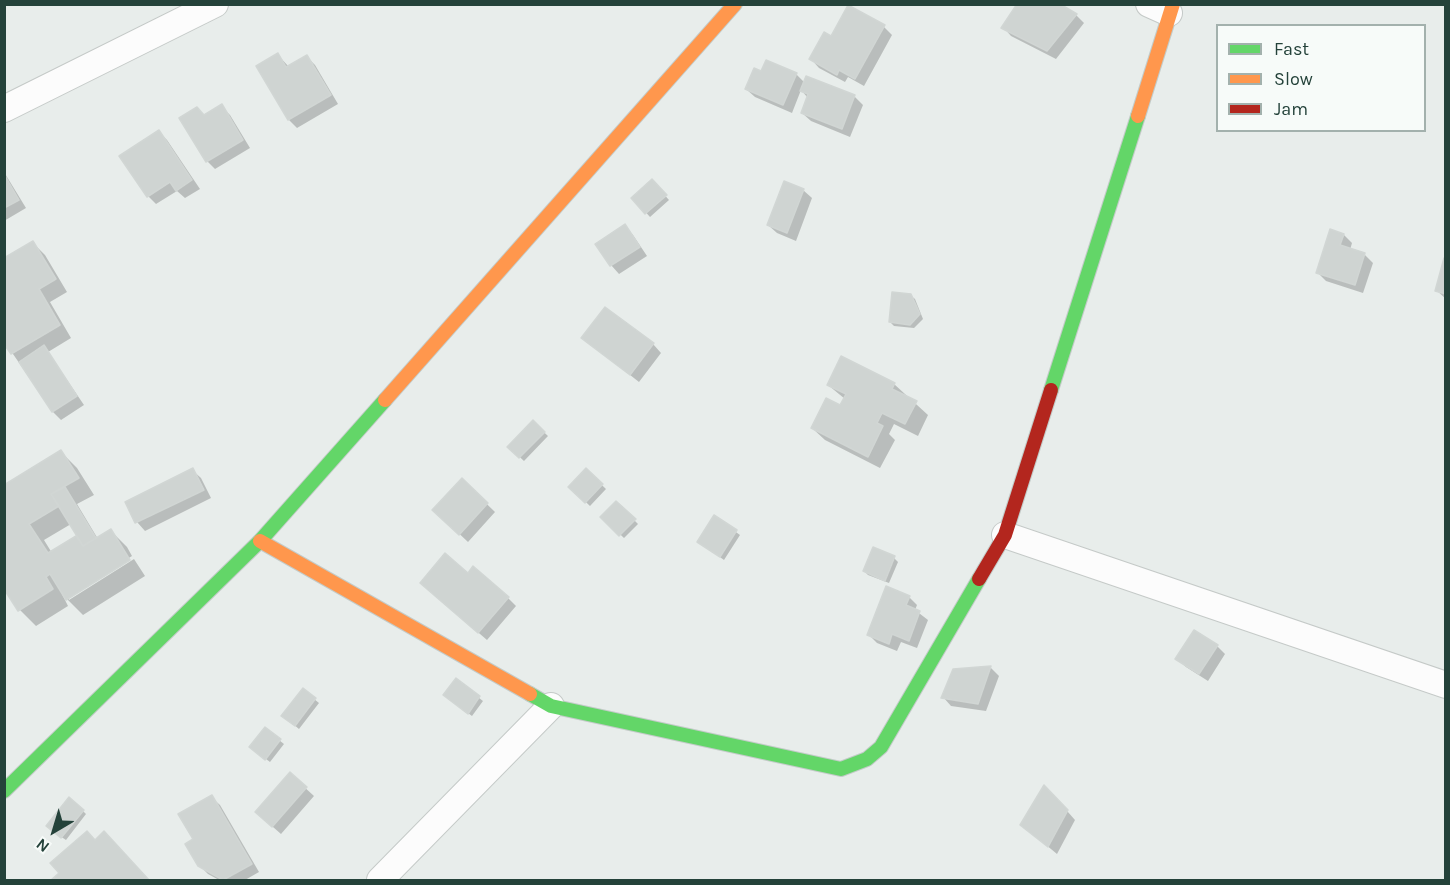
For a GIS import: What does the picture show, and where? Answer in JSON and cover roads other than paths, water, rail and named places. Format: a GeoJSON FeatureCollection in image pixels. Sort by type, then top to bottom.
{"type":"FeatureCollection","features":[{"type":"Feature","properties":{"kind":"street"},"geometry":{"type":"LineString","coordinates":[[4,109],[215,4]]}},
{"type":"Feature","properties":{"kind":"street"},"geometry":{"type":"LineString","coordinates":[[4,791],[260,541],[735,4]]}},
{"type":"Feature","properties":{"kind":"street"},"geometry":{"type":"LineString","coordinates":[[260,541],[551,706],[841,769],[867,759],[881,747],[1005,535],[1164,7]]}},
{"type":"Feature","properties":{"kind":"street"},"geometry":{"type":"LineString","coordinates":[[1005,535],[1446,685]]}},
{"type":"Feature","properties":{"kind":"street"},"geometry":{"type":"LineString","coordinates":[[380,880],[551,706]]}}]}
